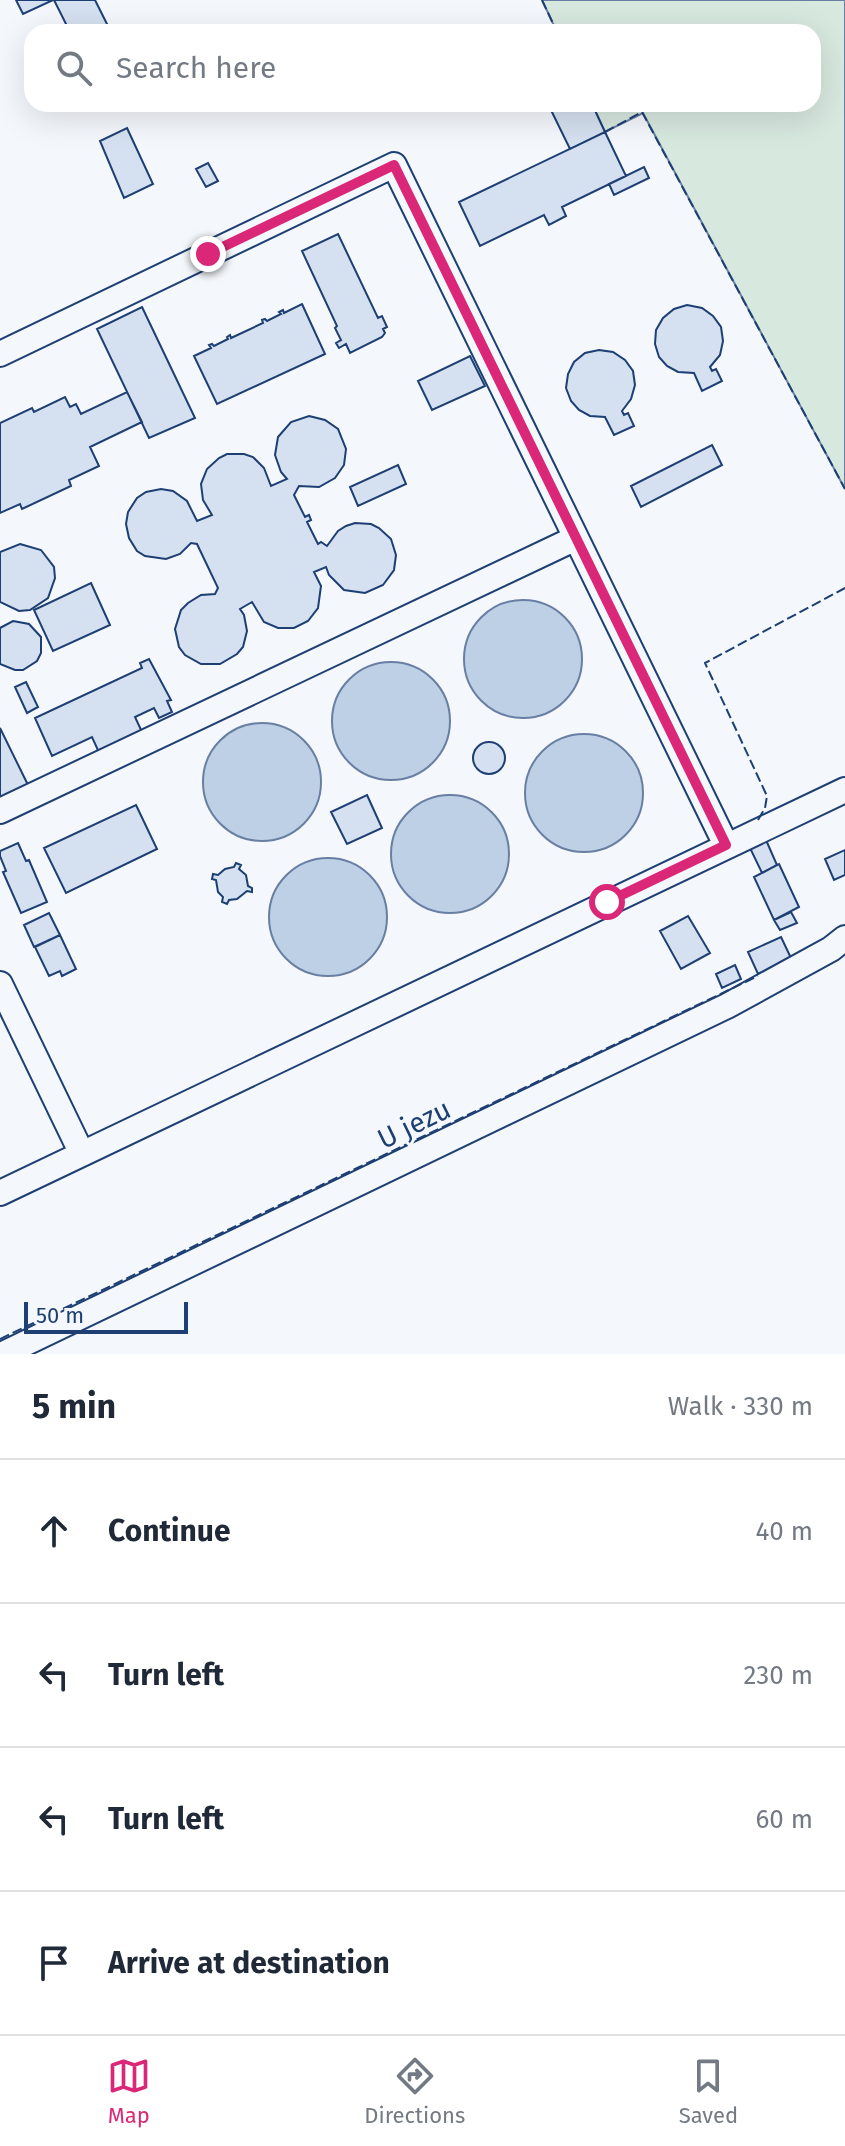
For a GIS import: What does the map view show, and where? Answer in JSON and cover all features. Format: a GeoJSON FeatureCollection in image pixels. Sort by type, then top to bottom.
{"type":"FeatureCollection","features":[{"type":"Feature","properties":{"kind":"street"},"geometry":{"type":"LineString","coordinates":[[0,354],[394,165],[726,845]]}},
{"type":"Feature","properties":{"kind":"street"},"geometry":{"type":"LineString","coordinates":[[0,811],[576,538]]}},
{"type":"Feature","properties":{"kind":"street"},"geometry":{"type":"LineString","coordinates":[[0,1193],[845,790]]}},
{"type":"Feature","properties":{"kind":"street","name":"U jezu"},"geometry":{"type":"LineString","coordinates":[[3,1354],[727,1006],[831,949],[845,938]]}},
{"type":"Feature","properties":{"kind":"street"},"geometry":{"type":"LineString","coordinates":[[0,984],[82,1154]]}},
{"type":"Feature","properties":{"kind":"shaded area"},"geometry":{"type":"Polygon","coordinates":[[[542,0],[845,0],[845,489],[643,113],[605,132],[596,112],[821,112],[821,24],[553,24],[542,0]]]}},
{"type":"Feature","properties":{"kind":"water"},"geometry":{"type":"Polygon","coordinates":[[[523,600],[546,604],[565,617],[578,636],[582,659],[578,682],[565,701],[546,714],[523,718],[500,714],[481,701],[468,682],[464,659],[468,636],[481,617],[500,604],[523,600]]]}},
{"type":"Feature","properties":{"kind":"water"},"geometry":{"type":"Polygon","coordinates":[[[391,662],[414,666],[433,679],[446,698],[450,721],[446,744],[433,763],[414,776],[391,780],[368,776],[349,763],[336,744],[332,721],[336,698],[349,679],[368,666],[391,662]]]}},
{"type":"Feature","properties":{"kind":"water"},"geometry":{"type":"Polygon","coordinates":[[[262,723],[285,727],[304,740],[317,759],[321,782],[317,805],[304,824],[285,837],[262,841],[239,837],[220,824],[207,805],[203,782],[207,759],[220,740],[239,727],[262,723]]]}},
{"type":"Feature","properties":{"kind":"water"},"geometry":{"type":"Polygon","coordinates":[[[584,734],[607,738],[626,751],[639,770],[643,793],[639,816],[626,835],[607,848],[584,852],[561,848],[542,835],[529,816],[525,793],[529,770],[542,751],[561,738],[584,734]]]}},
{"type":"Feature","properties":{"kind":"water"},"geometry":{"type":"Polygon","coordinates":[[[450,795],[473,799],[492,812],[505,831],[509,854],[505,877],[492,896],[473,909],[450,913],[427,909],[408,896],[395,877],[391,854],[395,831],[408,812],[427,799],[450,795]]]}},
{"type":"Feature","properties":{"kind":"water"},"geometry":{"type":"Polygon","coordinates":[[[328,858],[351,862],[370,875],[383,894],[387,917],[383,940],[370,959],[351,972],[328,976],[305,972],[286,959],[273,940],[269,917],[273,894],[286,875],[305,862],[328,858]]]}},
{"type":"Feature","properties":{"kind":"building"},"geometry":{"type":"Polygon","coordinates":[[[16,0],[53,0],[23,14],[16,0]]]}},
{"type":"Feature","properties":{"kind":"building"},"geometry":{"type":"Polygon","coordinates":[[[54,0],[95,0],[107,24],[66,24],[54,0]]]}},
{"type":"Feature","properties":{"kind":"building"},"geometry":{"type":"Polygon","coordinates":[[[552,112],[596,112],[605,132],[570,149],[552,112]]]}},
{"type":"Feature","properties":{"kind":"building"},"geometry":{"type":"Polygon","coordinates":[[[127,128],[153,184],[124,198],[100,141],[127,128]]]}},
{"type":"Feature","properties":{"kind":"building"},"geometry":{"type":"Polygon","coordinates":[[[605,132],[626,176],[562,207],[566,216],[549,225],[544,215],[480,246],[459,202],[605,132]]]}},
{"type":"Feature","properties":{"kind":"building"},"geometry":{"type":"Polygon","coordinates":[[[208,163],[218,181],[206,187],[196,169],[208,163]]]}},
{"type":"Feature","properties":{"kind":"building"},"geometry":{"type":"Polygon","coordinates":[[[644,167],[649,178],[614,195],[609,184],[644,167]]]}},
{"type":"Feature","properties":{"kind":"building"},"geometry":{"type":"Polygon","coordinates":[[[338,234],[378,318],[382,316],[387,327],[383,329],[385,333],[382,337],[350,353],[346,344],[339,348],[336,343],[341,340],[335,328],[337,326],[302,251],[338,234]]]}},
{"type":"Feature","properties":{"kind":"building"},"geometry":{"type":"Polygon","coordinates":[[[302,304],[325,354],[217,404],[194,356],[211,348],[209,345],[214,346],[230,335],[231,338],[263,323],[262,320],[267,321],[283,310],[284,313],[302,304]]]}},
{"type":"Feature","properties":{"kind":"building"},"geometry":{"type":"Polygon","coordinates":[[[687,305],[702,308],[721,327],[723,341],[720,355],[710,367],[712,371],[716,369],[722,381],[702,391],[694,373],[678,372],[667,366],[659,357],[655,344],[656,330],[663,318],[674,309],[687,305]]]}},
{"type":"Feature","properties":{"kind":"building"},"geometry":{"type":"Polygon","coordinates":[[[142,307],[195,418],[149,438],[97,329],[142,307]]]}},
{"type":"Feature","properties":{"kind":"building"},"geometry":{"type":"Polygon","coordinates":[[[599,350],[613,352],[625,360],[633,371],[635,385],[631,399],[622,411],[624,415],[628,413],[634,426],[614,435],[605,417],[590,416],[579,410],[566,388],[574,362],[585,353],[599,350]]]}},
{"type":"Feature","properties":{"kind":"building"},"geometry":{"type":"Polygon","coordinates":[[[470,356],[485,386],[432,410],[418,381],[470,356]]]}},
{"type":"Feature","properties":{"kind":"building"},"geometry":{"type":"Polygon","coordinates":[[[127,392],[142,422],[90,447],[99,466],[69,480],[71,486],[22,509],[20,504],[0,513],[0,423],[32,408],[34,412],[65,397],[70,407],[76,404],[81,414],[127,392]]]}},
{"type":"Feature","properties":{"kind":"building"},"geometry":{"type":"Polygon","coordinates":[[[309,416],[325,420],[338,429],[346,449],[344,465],[335,478],[319,487],[299,486],[294,495],[305,517],[309,515],[311,520],[307,522],[318,544],[321,542],[327,546],[346,526],[371,524],[391,539],[396,555],[394,570],[383,585],[365,593],[344,590],[329,575],[326,567],[314,572],[321,586],[318,608],[308,621],[294,628],[278,628],[264,622],[252,602],[240,609],[247,631],[243,647],[220,664],[201,664],[185,655],[179,647],[175,629],[181,610],[188,603],[201,595],[215,594],[218,588],[197,544],[191,543],[180,554],[166,559],[145,556],[137,551],[129,538],[126,524],[128,512],[137,498],[146,492],[161,489],[173,491],[187,501],[197,521],[212,515],[203,500],[201,484],[207,469],[227,454],[253,457],[264,468],[271,486],[287,479],[275,455],[278,437],[291,422],[309,416]]]}},
{"type":"Feature","properties":{"kind":"building"},"geometry":{"type":"Polygon","coordinates":[[[712,445],[722,465],[641,507],[631,486],[712,445]]]}},
{"type":"Feature","properties":{"kind":"building"},"geometry":{"type":"Polygon","coordinates":[[[398,465],[406,484],[358,506],[350,487],[398,465]]]}},
{"type":"Feature","properties":{"kind":"building"},"geometry":{"type":"Polygon","coordinates":[[[20,544],[41,550],[54,567],[55,578],[48,598],[30,610],[19,611],[0,602],[0,552],[20,544]]]}},
{"type":"Feature","properties":{"kind":"building"},"geometry":{"type":"Polygon","coordinates":[[[91,583],[110,625],[53,651],[34,610],[91,583]]]}},
{"type":"Feature","properties":{"kind":"building"},"geometry":{"type":"Polygon","coordinates":[[[13,621],[29,624],[41,637],[41,653],[37,661],[23,670],[0,664],[0,628],[13,621]]]}},
{"type":"Feature","properties":{"kind":"building"},"geometry":{"type":"Polygon","coordinates":[[[149,659],[171,700],[167,701],[172,712],[159,718],[154,708],[135,717],[142,732],[102,759],[92,737],[52,756],[35,718],[142,668],[140,663],[149,659]]]}},
{"type":"Feature","properties":{"kind":"building"},"geometry":{"type":"Polygon","coordinates":[[[26,682],[38,707],[27,713],[15,687],[26,682]]]}},
{"type":"Feature","properties":{"kind":"building"},"geometry":{"type":"Polygon","coordinates":[[[0,728],[29,787],[0,798],[0,728]]]}},
{"type":"Feature","properties":{"kind":"building"},"geometry":{"type":"Polygon","coordinates":[[[489,742],[500,747],[505,758],[500,769],[489,774],[478,769],[473,758],[478,747],[489,742]]]}},
{"type":"Feature","properties":{"kind":"building"},"geometry":{"type":"Polygon","coordinates":[[[367,795],[382,828],[347,844],[331,812],[367,795]]]}},
{"type":"Feature","properties":{"kind":"building"},"geometry":{"type":"Polygon","coordinates":[[[136,805],[157,849],[66,893],[44,848],[136,805]]]}},
{"type":"Feature","properties":{"kind":"building"},"geometry":{"type":"Polygon","coordinates":[[[766,840],[777,865],[762,873],[750,848],[766,840]]]}},
{"type":"Feature","properties":{"kind":"building"},"geometry":{"type":"Polygon","coordinates":[[[18,843],[47,902],[21,913],[3,872],[6,871],[0,856],[0,851],[18,843]]]}},
{"type":"Feature","properties":{"kind":"building"},"geometry":{"type":"Polygon","coordinates":[[[845,850],[845,875],[834,880],[825,859],[845,850]]]}},
{"type":"Feature","properties":{"kind":"building"},"geometry":{"type":"Polygon","coordinates":[[[236,863],[241,865],[239,869],[246,875],[252,892],[247,891],[227,904],[222,902],[216,880],[212,879],[213,874],[218,875],[236,863]]]}},
{"type":"Feature","properties":{"kind":"building"},"geometry":{"type":"Polygon","coordinates":[[[779,864],[799,907],[774,920],[754,877],[779,864]]]}},
{"type":"Feature","properties":{"kind":"building"},"geometry":{"type":"Polygon","coordinates":[[[791,912],[797,923],[780,930],[774,920],[791,912]]]}},
{"type":"Feature","properties":{"kind":"building"},"geometry":{"type":"Polygon","coordinates":[[[49,913],[60,935],[34,947],[24,925],[49,913]]]}},
{"type":"Feature","properties":{"kind":"building"},"geometry":{"type":"Polygon","coordinates":[[[688,916],[710,953],[681,969],[660,931],[688,916]]]}},
{"type":"Feature","properties":{"kind":"building"},"geometry":{"type":"Polygon","coordinates":[[[60,935],[76,969],[62,976],[60,971],[49,976],[35,947],[60,935]]]}},
{"type":"Feature","properties":{"kind":"building"},"geometry":{"type":"Polygon","coordinates":[[[781,937],[791,958],[758,974],[748,952],[781,937]]]}},
{"type":"Feature","properties":{"kind":"building"},"geometry":{"type":"Polygon","coordinates":[[[735,965],[741,979],[722,988],[716,974],[735,965]]]}},
{"type":"Feature","properties":{"kind":"fence"},"geometry":{"type":"LineString","coordinates":[[542,0],[553,24]]}},
{"type":"Feature","properties":{"kind":"fence"},"geometry":{"type":"LineString","coordinates":[[605,132],[642,112],[845,489]]}},
{"type":"Feature","properties":{"kind":"fence"},"geometry":{"type":"LineString","coordinates":[[758,820],[767,796],[705,663],[845,588]]}},
{"type":"Feature","properties":{"kind":"fence"},"geometry":{"type":"LineString","coordinates":[[0,1339],[758,976]]}},
{"type":"Feature","properties":{"kind":"route"},"geometry":{"type":"LineString","coordinates":[[208,254],[394,165],[726,845],[607,902]]}}]}
